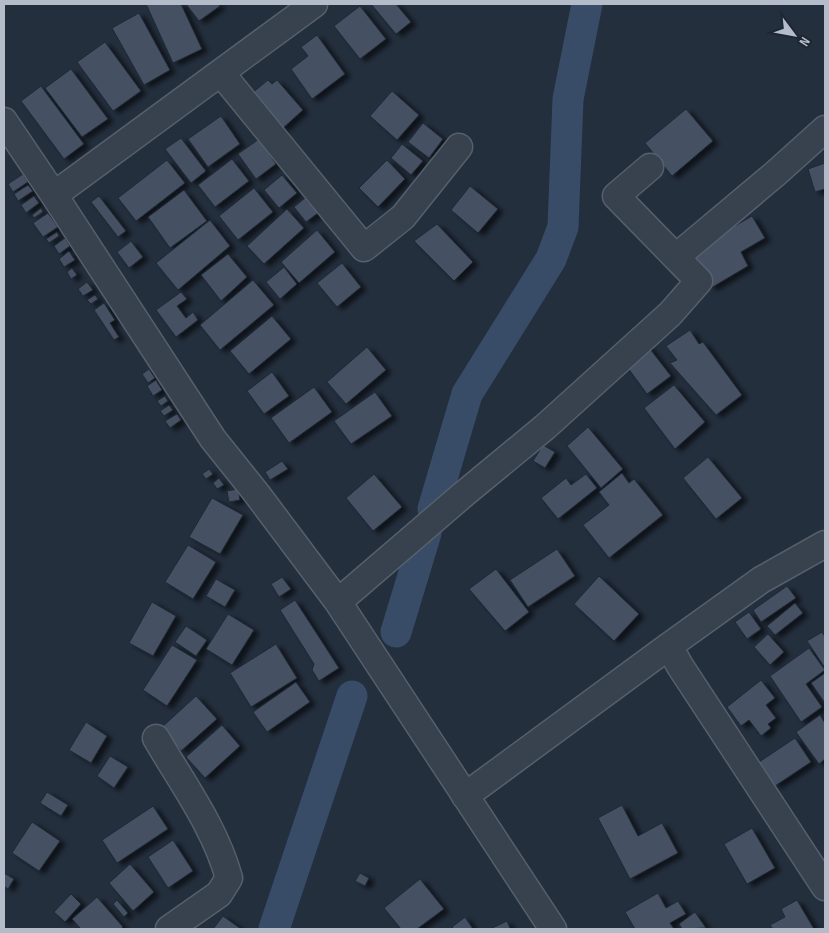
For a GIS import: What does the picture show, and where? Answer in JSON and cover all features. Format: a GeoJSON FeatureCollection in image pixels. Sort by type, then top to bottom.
{"type":"FeatureCollection","features":[{"type":"Feature","properties":{"kind":"street"},"geometry":{"type":"LineString","coordinates":[[54,195],[314,4]]}},
{"type":"Feature","properties":{"kind":"street"},"geometry":{"type":"LineString","coordinates":[[221,73],[364,248],[403,218],[459,147]]}},
{"type":"Feature","properties":{"kind":"street"},"geometry":{"type":"LineString","coordinates":[[4,121],[213,439],[338,602],[554,929]]}},
{"type":"Feature","properties":{"kind":"street"},"geometry":{"type":"LineString","coordinates":[[676,257],[775,174],[825,129]]}},
{"type":"Feature","properties":{"kind":"street"},"geometry":{"type":"LineString","coordinates":[[338,602],[545,427],[670,314],[699,281],[616,196],[650,167]]}},
{"type":"Feature","properties":{"kind":"street"},"geometry":{"type":"LineString","coordinates":[[466,796],[761,580],[825,544]]}},
{"type":"Feature","properties":{"kind":"street"},"geometry":{"type":"LineString","coordinates":[[669,646],[680,666],[825,887]]}},
{"type":"Feature","properties":{"kind":"street"},"geometry":{"type":"LineString","coordinates":[[156,738],[206,821],[224,861],[229,878],[219,894],[169,929]]}},
{"type":"Feature","properties":{"kind":"building"},"geometry":{"type":"Polygon","coordinates":[[[146,4],[181,4],[202,49],[173,63],[146,4]]]}},
{"type":"Feature","properties":{"kind":"building"},"geometry":{"type":"Polygon","coordinates":[[[186,4],[219,4],[220,6],[199,21],[186,4]]]}},
{"type":"Feature","properties":{"kind":"building"},"geometry":{"type":"Polygon","coordinates":[[[371,4],[396,4],[411,22],[396,34],[371,4]]]}},
{"type":"Feature","properties":{"kind":"building"},"geometry":{"type":"Polygon","coordinates":[[[360,6],[386,39],[360,59],[334,26],[360,6]]]}},
{"type":"Feature","properties":{"kind":"building"},"geometry":{"type":"Polygon","coordinates":[[[139,13],[170,70],[144,85],[112,28],[139,13]]]}},
{"type":"Feature","properties":{"kind":"building"},"geometry":{"type":"Polygon","coordinates":[[[317,35],[345,74],[312,99],[291,69],[308,56],[301,47],[317,35]]]}},
{"type":"Feature","properties":{"kind":"building"},"geometry":{"type":"Polygon","coordinates":[[[105,42],[141,91],[113,111],[77,62],[105,42]]]}},
{"type":"Feature","properties":{"kind":"building"},"geometry":{"type":"Polygon","coordinates":[[[71,69],[108,119],[82,137],[45,88],[71,69]]]}},
{"type":"Feature","properties":{"kind":"building"},"geometry":{"type":"Polygon","coordinates":[[[268,80],[272,84],[277,80],[303,110],[282,129],[251,94],[268,80]]]}},
{"type":"Feature","properties":{"kind":"building"},"geometry":{"type":"Polygon","coordinates":[[[41,86],[84,144],[64,159],[21,101],[41,86]]]}},
{"type":"Feature","properties":{"kind":"building"},"geometry":{"type":"Polygon","coordinates":[[[392,91],[419,115],[397,140],[370,116],[392,91]]]}},
{"type":"Feature","properties":{"kind":"building"},"geometry":{"type":"Polygon","coordinates":[[[686,109],[713,141],[672,176],[645,143],[686,109]]]}},
{"type":"Feature","properties":{"kind":"building"},"geometry":{"type":"Polygon","coordinates":[[[221,116],[240,144],[208,167],[188,139],[221,116]]]}},
{"type":"Feature","properties":{"kind":"building"},"geometry":{"type":"Polygon","coordinates":[[[423,123],[443,139],[429,158],[408,142],[423,123]]]}},
{"type":"Feature","properties":{"kind":"building"},"geometry":{"type":"Polygon","coordinates":[[[181,138],[206,171],[191,183],[165,149],[181,138]]]}},
{"type":"Feature","properties":{"kind":"building"},"geometry":{"type":"Polygon","coordinates":[[[259,139],[276,164],[256,179],[238,154],[259,139]]]}},
{"type":"Feature","properties":{"kind":"building"},"geometry":{"type":"Polygon","coordinates":[[[402,144],[423,161],[411,175],[391,158],[402,144]]]}},
{"type":"Feature","properties":{"kind":"building"},"geometry":{"type":"Polygon","coordinates":[[[232,159],[249,181],[215,207],[198,185],[232,159]]]}},
{"type":"Feature","properties":{"kind":"building"},"geometry":{"type":"Polygon","coordinates":[[[167,160],[185,183],[136,221],[118,198],[167,160]]]}},
{"type":"Feature","properties":{"kind":"building"},"geometry":{"type":"Polygon","coordinates":[[[387,160],[405,179],[378,207],[359,188],[387,160]]]}},
{"type":"Feature","properties":{"kind":"building"},"geometry":{"type":"Polygon","coordinates":[[[825,163],[825,189],[815,192],[808,169],[825,163]]]}},
{"type":"Feature","properties":{"kind":"building"},"geometry":{"type":"Polygon","coordinates":[[[23,174],[28,182],[13,192],[8,184],[23,174]]]}},
{"type":"Feature","properties":{"kind":"building"},"geometry":{"type":"Polygon","coordinates":[[[282,175],[297,193],[279,208],[264,190],[282,175]]]}},
{"type":"Feature","properties":{"kind":"building"},"geometry":{"type":"Polygon","coordinates":[[[28,185],[33,191],[18,201],[14,194],[28,185]]]}},
{"type":"Feature","properties":{"kind":"building"},"geometry":{"type":"Polygon","coordinates":[[[470,186],[498,209],[478,233],[451,210],[470,186]]]}},
{"type":"Feature","properties":{"kind":"building"},"geometry":{"type":"Polygon","coordinates":[[[254,188],[273,212],[238,240],[219,216],[254,188]]]}},
{"type":"Feature","properties":{"kind":"building"},"geometry":{"type":"Polygon","coordinates":[[[184,190],[207,221],[170,248],[148,217],[184,190]]]}},
{"type":"Feature","properties":{"kind":"building"},"geometry":{"type":"Polygon","coordinates":[[[34,196],[39,203],[26,213],[21,205],[34,196]]]}},
{"type":"Feature","properties":{"kind":"building"},"geometry":{"type":"Polygon","coordinates":[[[99,196],[126,231],[118,237],[91,202],[99,196]]]}},
{"type":"Feature","properties":{"kind":"building"},"geometry":{"type":"Polygon","coordinates":[[[305,198],[318,213],[306,222],[294,207],[305,198]]]}},
{"type":"Feature","properties":{"kind":"building"},"geometry":{"type":"Polygon","coordinates":[[[41,208],[43,212],[34,218],[32,215],[41,208]]]}},
{"type":"Feature","properties":{"kind":"building"},"geometry":{"type":"Polygon","coordinates":[[[287,209],[304,228],[264,264],[247,246],[287,209]]]}},
{"type":"Feature","properties":{"kind":"building"},"geometry":{"type":"Polygon","coordinates":[[[48,213],[58,227],[43,237],[33,223],[48,213]]]}},
{"type":"Feature","properties":{"kind":"building"},"geometry":{"type":"Polygon","coordinates":[[[752,216],[765,238],[741,252],[748,266],[711,288],[690,252],[752,216]]]}},
{"type":"Feature","properties":{"kind":"building"},"geometry":{"type":"Polygon","coordinates":[[[210,220],[230,246],[178,290],[156,263],[210,220]]]}},
{"type":"Feature","properties":{"kind":"building"},"geometry":{"type":"Polygon","coordinates":[[[437,224],[473,262],[454,281],[414,241],[437,224]]]}},
{"type":"Feature","properties":{"kind":"building"},"geometry":{"type":"Polygon","coordinates":[[[317,230],[335,252],[299,283],[281,262],[317,230]]]}},
{"type":"Feature","properties":{"kind":"building"},"geometry":{"type":"Polygon","coordinates":[[[57,232],[59,236],[49,243],[46,239],[57,232]]]}},
{"type":"Feature","properties":{"kind":"building"},"geometry":{"type":"Polygon","coordinates":[[[65,238],[70,246],[59,254],[54,246],[65,238]]]}},
{"type":"Feature","properties":{"kind":"building"},"geometry":{"type":"Polygon","coordinates":[[[131,241],[143,257],[129,268],[117,252],[131,241]]]}},
{"type":"Feature","properties":{"kind":"building"},"geometry":{"type":"Polygon","coordinates":[[[69,251],[75,260],[64,267],[59,259],[69,251]]]}},
{"type":"Feature","properties":{"kind":"building"},"geometry":{"type":"Polygon","coordinates":[[[228,254],[247,277],[221,301],[201,275],[228,254]]]}},
{"type":"Feature","properties":{"kind":"building"},"geometry":{"type":"Polygon","coordinates":[[[342,263],[361,287],[337,307],[317,283],[342,263]]]}},
{"type":"Feature","properties":{"kind":"building"},"geometry":{"type":"Polygon","coordinates":[[[284,267],[297,284],[280,299],[266,282],[284,267]]]}},
{"type":"Feature","properties":{"kind":"building"},"geometry":{"type":"Polygon","coordinates":[[[72,268],[77,275],[71,279],[67,272],[72,268]]]}},
{"type":"Feature","properties":{"kind":"building"},"geometry":{"type":"Polygon","coordinates":[[[253,280],[274,305],[220,350],[200,325],[253,280]]]}},
{"type":"Feature","properties":{"kind":"building"},"geometry":{"type":"Polygon","coordinates":[[[87,282],[93,290],[83,296],[78,289],[87,282]]]}},
{"type":"Feature","properties":{"kind":"building"},"geometry":{"type":"Polygon","coordinates":[[[181,292],[187,299],[177,306],[186,318],[193,312],[198,320],[176,337],[156,310],[181,292]]]}},
{"type":"Feature","properties":{"kind":"building"},"geometry":{"type":"Polygon","coordinates":[[[95,295],[98,299],[91,304],[87,300],[95,295]]]}},
{"type":"Feature","properties":{"kind":"building"},"geometry":{"type":"Polygon","coordinates":[[[104,303],[115,320],[110,323],[119,337],[114,340],[94,310],[104,303]]]}},
{"type":"Feature","properties":{"kind":"building"},"geometry":{"type":"Polygon","coordinates":[[[272,316],[291,339],[249,374],[230,351],[272,316]]]}},
{"type":"Feature","properties":{"kind":"building"},"geometry":{"type":"Polygon","coordinates":[[[690,330],[699,344],[703,342],[742,395],[716,415],[670,363],[677,360],[666,346],[690,330]]]}},
{"type":"Feature","properties":{"kind":"building"},"geometry":{"type":"Polygon","coordinates":[[[647,345],[671,376],[647,394],[625,364],[647,345]]]}},
{"type":"Feature","properties":{"kind":"building"},"geometry":{"type":"Polygon","coordinates":[[[367,347],[386,370],[346,404],[327,382],[367,347]]]}},
{"type":"Feature","properties":{"kind":"building"},"geometry":{"type":"Polygon","coordinates":[[[149,369],[155,378],[148,383],[142,374],[149,369]]]}},
{"type":"Feature","properties":{"kind":"building"},"geometry":{"type":"Polygon","coordinates":[[[272,372],[289,396],[264,414],[247,391],[272,372]]]}},
{"type":"Feature","properties":{"kind":"building"},"geometry":{"type":"Polygon","coordinates":[[[156,380],[162,390],[153,396],[147,386],[156,380]]]}},
{"type":"Feature","properties":{"kind":"building"},"geometry":{"type":"Polygon","coordinates":[[[674,385],[705,422],[675,449],[644,408],[674,385]]]}},
{"type":"Feature","properties":{"kind":"building"},"geometry":{"type":"Polygon","coordinates":[[[314,387],[332,412],[289,443],[271,418],[314,387]]]}},
{"type":"Feature","properties":{"kind":"building"},"geometry":{"type":"Polygon","coordinates":[[[375,392],[392,416],[351,444],[334,421],[375,392]]]}},
{"type":"Feature","properties":{"kind":"building"},"geometry":{"type":"Polygon","coordinates":[[[165,396],[168,401],[161,406],[157,401],[165,396]]]}},
{"type":"Feature","properties":{"kind":"building"},"geometry":{"type":"Polygon","coordinates":[[[169,405],[173,410],[164,416],[160,411],[169,405]]]}},
{"type":"Feature","properties":{"kind":"building"},"geometry":{"type":"Polygon","coordinates":[[[177,414],[181,420],[170,428],[165,421],[177,414]]]}},
{"type":"Feature","properties":{"kind":"building"},"geometry":{"type":"Polygon","coordinates":[[[588,427],[623,469],[601,488],[567,446],[588,427]]]}},
{"type":"Feature","properties":{"kind":"building"},"geometry":{"type":"Polygon","coordinates":[[[543,445],[555,452],[545,468],[533,461],[543,445]]]}},
{"type":"Feature","properties":{"kind":"building"},"geometry":{"type":"Polygon","coordinates":[[[708,457],[742,498],[716,519],[683,478],[708,457]]]}},
{"type":"Feature","properties":{"kind":"building"},"geometry":{"type":"Polygon","coordinates":[[[282,461],[288,469],[270,480],[265,472],[282,461]]]}},
{"type":"Feature","properties":{"kind":"building"},"geometry":{"type":"Polygon","coordinates":[[[209,469],[213,474],[206,479],[202,474],[209,469]]]}},
{"type":"Feature","properties":{"kind":"building"},"geometry":{"type":"Polygon","coordinates":[[[622,473],[629,483],[634,479],[663,515],[609,558],[583,525],[609,505],[599,492],[622,473]]]}},
{"type":"Feature","properties":{"kind":"building"},"geometry":{"type":"Polygon","coordinates":[[[374,474],[402,507],[373,531],[346,498],[374,474]]]}},
{"type":"Feature","properties":{"kind":"building"},"geometry":{"type":"Polygon","coordinates":[[[586,474],[597,488],[558,519],[541,498],[566,478],[571,485],[586,474]]]}},
{"type":"Feature","properties":{"kind":"building"},"geometry":{"type":"Polygon","coordinates":[[[219,478],[224,485],[217,489],[213,483],[219,478]]]}},
{"type":"Feature","properties":{"kind":"building"},"geometry":{"type":"Polygon","coordinates":[[[238,489],[240,500],[229,502],[227,491],[238,489]]]}},
{"type":"Feature","properties":{"kind":"building"},"geometry":{"type":"Polygon","coordinates":[[[212,498],[243,515],[220,554],[189,537],[212,498]]]}},
{"type":"Feature","properties":{"kind":"building"},"geometry":{"type":"Polygon","coordinates":[[[188,545],[216,562],[193,599],[165,582],[188,545]]]}},
{"type":"Feature","properties":{"kind":"building"},"geometry":{"type":"Polygon","coordinates":[[[557,549],[575,576],[528,607],[510,580],[557,549]]]}},
{"type":"Feature","properties":{"kind":"building"},"geometry":{"type":"Polygon","coordinates":[[[496,569],[529,612],[505,631],[469,589],[496,569]]]}},
{"type":"Feature","properties":{"kind":"building"},"geometry":{"type":"Polygon","coordinates":[[[599,576],[639,614],[614,641],[574,604],[599,576]]]}},
{"type":"Feature","properties":{"kind":"building"},"geometry":{"type":"Polygon","coordinates":[[[282,577],[291,589],[279,597],[271,584],[282,577]]]}},
{"type":"Feature","properties":{"kind":"building"},"geometry":{"type":"Polygon","coordinates":[[[216,579],[235,590],[225,607],[206,596],[216,579]]]}},
{"type":"Feature","properties":{"kind":"building"},"geometry":{"type":"Polygon","coordinates":[[[787,586],[796,598],[761,622],[753,610],[787,586]]]}},
{"type":"Feature","properties":{"kind":"building"},"geometry":{"type":"Polygon","coordinates":[[[295,600],[339,668],[319,681],[312,670],[314,664],[280,610],[295,600]]]}},
{"type":"Feature","properties":{"kind":"building"},"geometry":{"type":"Polygon","coordinates":[[[152,602],[176,616],[153,656],[129,643],[152,602]]]}},
{"type":"Feature","properties":{"kind":"building"},"geometry":{"type":"Polygon","coordinates":[[[795,603],[803,613],[775,635],[767,626],[795,603]]]}},
{"type":"Feature","properties":{"kind":"building"},"geometry":{"type":"Polygon","coordinates":[[[749,612],[761,629],[747,639],[735,622],[749,612]]]}},
{"type":"Feature","properties":{"kind":"building"},"geometry":{"type":"Polygon","coordinates":[[[228,614],[254,630],[232,665],[206,649],[228,614]]]}},
{"type":"Feature","properties":{"kind":"building"},"geometry":{"type":"Polygon","coordinates":[[[186,626],[207,640],[196,656],[175,642],[186,626]]]}},
{"type":"Feature","properties":{"kind":"building"},"geometry":{"type":"Polygon","coordinates":[[[822,632],[825,637],[825,668],[807,641],[822,632]]]}},
{"type":"Feature","properties":{"kind":"building"},"geometry":{"type":"Polygon","coordinates":[[[768,634],[784,652],[770,665],[754,647],[768,634]]]}},
{"type":"Feature","properties":{"kind":"building"},"geometry":{"type":"Polygon","coordinates":[[[276,644],[297,678],[251,707],[230,673],[276,644]]]}},
{"type":"Feature","properties":{"kind":"building"},"geometry":{"type":"Polygon","coordinates":[[[172,645],[197,660],[167,706],[143,690],[172,645]]]}},
{"type":"Feature","properties":{"kind":"building"},"geometry":{"type":"Polygon","coordinates":[[[809,648],[825,670],[806,684],[822,707],[801,722],[770,676],[809,648]]]}},
{"type":"Feature","properties":{"kind":"building"},"geometry":{"type":"Polygon","coordinates":[[[825,673],[825,703],[811,683],[825,673]]]}},
{"type":"Feature","properties":{"kind":"building"},"geometry":{"type":"Polygon","coordinates":[[[761,680],[775,698],[766,705],[776,718],[768,724],[771,728],[761,736],[749,720],[741,726],[727,707],[761,680]]]}},
{"type":"Feature","properties":{"kind":"building"},"geometry":{"type":"Polygon","coordinates":[[[296,682],[310,702],[267,732],[253,712],[296,682]]]}},
{"type":"Feature","properties":{"kind":"building"},"geometry":{"type":"Polygon","coordinates":[[[196,696],[217,719],[181,751],[161,728],[196,696]]]}},
{"type":"Feature","properties":{"kind":"building"},"geometry":{"type":"Polygon","coordinates":[[[820,715],[825,723],[825,759],[819,764],[796,732],[820,715]]]}},
{"type":"Feature","properties":{"kind":"building"},"geometry":{"type":"Polygon","coordinates":[[[86,722],[107,736],[91,763],[69,750],[86,722]]]}},
{"type":"Feature","properties":{"kind":"building"},"geometry":{"type":"Polygon","coordinates":[[[222,725],[240,746],[205,778],[186,757],[222,725]]]}},
{"type":"Feature","properties":{"kind":"building"},"geometry":{"type":"Polygon","coordinates":[[[795,738],[811,762],[775,786],[759,762],[795,738]]]}},
{"type":"Feature","properties":{"kind":"building"},"geometry":{"type":"Polygon","coordinates":[[[110,756],[128,767],[114,788],[97,776],[110,756]]]}},
{"type":"Feature","properties":{"kind":"building"},"geometry":{"type":"Polygon","coordinates":[[[47,792],[68,805],[61,816],[40,803],[47,792]]]}},
{"type":"Feature","properties":{"kind":"building"},"geometry":{"type":"Polygon","coordinates":[[[622,805],[638,836],[662,823],[678,853],[630,879],[598,818],[622,805]]]}},
{"type":"Feature","properties":{"kind":"building"},"geometry":{"type":"Polygon","coordinates":[[[153,806],[168,829],[117,863],[102,840],[153,806]]]}},
{"type":"Feature","properties":{"kind":"building"},"geometry":{"type":"Polygon","coordinates":[[[32,822],[60,841],[39,871],[12,853],[32,822]]]}},
{"type":"Feature","properties":{"kind":"building"},"geometry":{"type":"Polygon","coordinates":[[[752,828],[775,868],[747,884],[724,844],[752,828]]]}},
{"type":"Feature","properties":{"kind":"building"},"geometry":{"type":"Polygon","coordinates":[[[173,840],[193,871],[168,888],[148,857],[173,840]]]}},
{"type":"Feature","properties":{"kind":"building"},"geometry":{"type":"Polygon","coordinates":[[[130,864],[154,892],[133,911],[109,883],[130,864]]]}},
{"type":"Feature","properties":{"kind":"building"},"geometry":{"type":"Polygon","coordinates":[[[4,873],[14,879],[8,889],[4,886],[4,873]]]}},
{"type":"Feature","properties":{"kind":"building"},"geometry":{"type":"Polygon","coordinates":[[[360,873],[369,878],[365,886],[355,881],[360,873]]]}},
{"type":"Feature","properties":{"kind":"building"},"geometry":{"type":"Polygon","coordinates":[[[420,879],[444,909],[417,929],[401,929],[384,908],[420,879]]]}},
{"type":"Feature","properties":{"kind":"building"},"geometry":{"type":"Polygon","coordinates":[[[658,893],[666,908],[678,901],[686,914],[670,923],[674,929],[635,929],[625,912],[658,893]]]}},
{"type":"Feature","properties":{"kind":"building"},"geometry":{"type":"Polygon","coordinates":[[[71,894],[81,904],[65,922],[54,912],[71,894]]]}},
{"type":"Feature","properties":{"kind":"building"},"geometry":{"type":"Polygon","coordinates":[[[97,897],[123,927],[121,929],[81,929],[72,919],[97,897]]]}},
{"type":"Feature","properties":{"kind":"building"},"geometry":{"type":"Polygon","coordinates":[[[117,900],[128,913],[124,917],[113,904],[117,900]]]}},
{"type":"Feature","properties":{"kind":"building"},"geometry":{"type":"Polygon","coordinates":[[[797,900],[814,929],[773,929],[770,925],[785,917],[781,909],[797,900]]]}},
{"type":"Feature","properties":{"kind":"building"},"geometry":{"type":"Polygon","coordinates":[[[695,912],[706,928],[682,929],[679,924],[695,912]]]}},
{"type":"Feature","properties":{"kind":"building"},"geometry":{"type":"Polygon","coordinates":[[[223,916],[241,929],[213,929],[223,916]]]}},
{"type":"Feature","properties":{"kind":"building"},"geometry":{"type":"Polygon","coordinates":[[[465,917],[473,929],[454,929],[452,927],[465,917]]]}},
{"type":"Feature","properties":{"kind":"building"},"geometry":{"type":"Polygon","coordinates":[[[507,921],[510,928],[508,929],[490,929],[507,921]]]}},
{"type":"Feature","properties":{"kind":"waterway"},"geometry":{"type":"LineString","coordinates":[[433,509],[467,394],[551,259],[563,227],[568,99],[587,4]]}},
{"type":"Feature","properties":{"kind":"waterway"},"geometry":{"type":"LineString","coordinates":[[396,632],[426,533]]}},
{"type":"Feature","properties":{"kind":"waterway"},"geometry":{"type":"LineString","coordinates":[[274,929],[352,696]]}}]}
